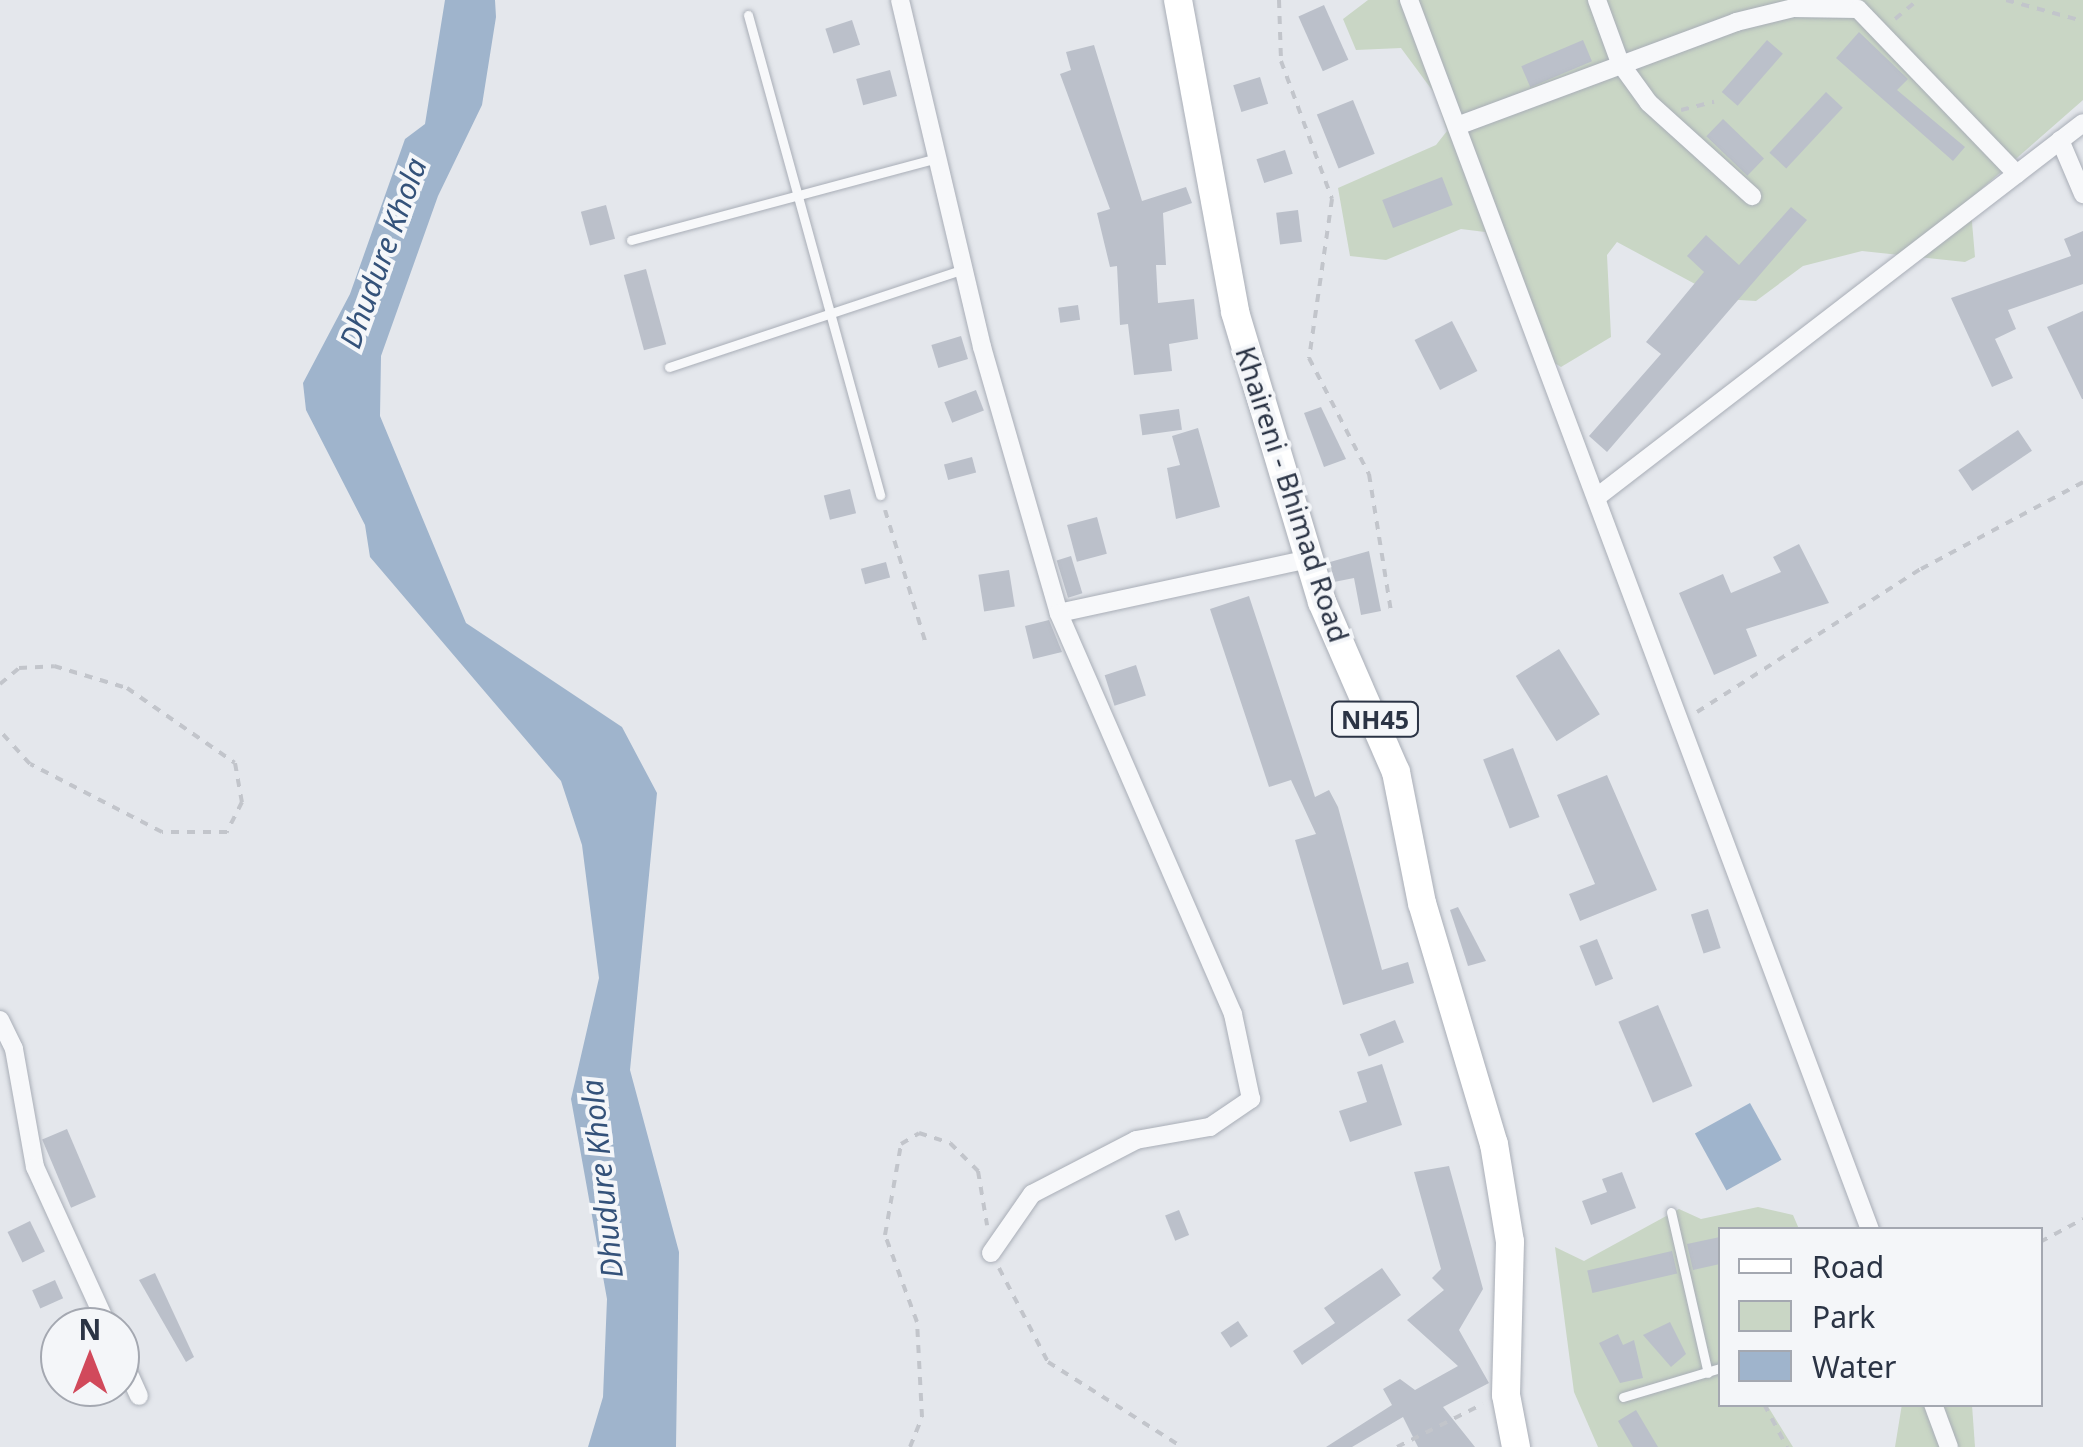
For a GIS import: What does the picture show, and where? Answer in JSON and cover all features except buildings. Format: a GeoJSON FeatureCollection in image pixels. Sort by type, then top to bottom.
{"type":"FeatureCollection","features":[{"type":"Feature","properties":{"kind":"main road","name":"Khaireni - Bhimad Road"},"geometry":{"type":"LineString","coordinates":[[1178,0],[1235,312],[1308,558],[1396,772],[1422,903],[1494,1144],[1510,1242],[1506,1395],[1516,1447]]}},
{"type":"Feature","properties":{"kind":"street"},"geometry":{"type":"LineString","coordinates":[[900,0],[964,269],[1059,613],[1233,1014],[1251,1100],[1210,1127],[1136,1140],[1032,1194],[991,1253]]}},
{"type":"Feature","properties":{"kind":"street"},"geometry":{"type":"LineString","coordinates":[[1408,0],[1869,1227]]}},
{"type":"Feature","properties":{"kind":"street"},"geometry":{"type":"LineString","coordinates":[[1597,0],[1620,62],[1666,119],[1752,196]]}},
{"type":"Feature","properties":{"kind":"street"},"geometry":{"type":"LineString","coordinates":[[1457,126],[1620,62],[1793,8],[1858,10],[2017,174]]}},
{"type":"Feature","properties":{"kind":"street"},"geometry":{"type":"LineString","coordinates":[[1597,497],[2083,122]]}},
{"type":"Feature","properties":{"kind":"street"},"geometry":{"type":"LineString","coordinates":[[2060,140],[2083,194]]}},
{"type":"Feature","properties":{"kind":"street"},"geometry":{"type":"LineString","coordinates":[[1059,613],[1308,558]]}},
{"type":"Feature","properties":{"kind":"street"},"geometry":{"type":"LineString","coordinates":[[0,1020],[36,1167],[99,1307]]}},
{"type":"Feature","properties":{"kind":"street"},"geometry":{"type":"LineString","coordinates":[[1934,1407],[1949,1447]]}},
{"type":"Feature","properties":{"kind":"lane"},"geometry":{"type":"LineString","coordinates":[[748,15],[794,196],[880,495]]}},
{"type":"Feature","properties":{"kind":"lane"},"geometry":{"type":"LineString","coordinates":[[631,240],[938,157]]}},
{"type":"Feature","properties":{"kind":"lane"},"geometry":{"type":"LineString","coordinates":[[668,367],[829,317],[964,269]]}},
{"type":"Feature","properties":{"kind":"lane"},"geometry":{"type":"LineString","coordinates":[[1670,1212],[1708,1374]]}},
{"type":"Feature","properties":{"kind":"lane"},"geometry":{"type":"LineString","coordinates":[[1623,1397],[1718,1369]]}},
{"type":"Feature","properties":{"kind":"path"},"geometry":{"type":"LineString","coordinates":[[1279,0],[1281,61],[1332,199],[1309,358],[1369,474],[1392,611]]}},
{"type":"Feature","properties":{"kind":"path"},"geometry":{"type":"LineString","coordinates":[[1880,31],[1918,0]]}},
{"type":"Feature","properties":{"kind":"path"},"geometry":{"type":"LineString","coordinates":[[2006,0],[2083,21]]}},
{"type":"Feature","properties":{"kind":"path"},"geometry":{"type":"LineString","coordinates":[[1666,119],[1714,102]]}},
{"type":"Feature","properties":{"kind":"path"},"geometry":{"type":"LineString","coordinates":[[1681,724],[1772,658],[2083,482]]}},
{"type":"Feature","properties":{"kind":"path"},"geometry":{"type":"LineString","coordinates":[[880,495],[926,644]]}},
{"type":"Feature","properties":{"kind":"path"},"geometry":{"type":"LineString","coordinates":[[0,684],[20,668],[54,666],[127,688],[236,764],[242,802],[227,832],[162,832],[30,764],[0,731]]}},
{"type":"Feature","properties":{"kind":"path"},"geometry":{"type":"LineString","coordinates":[[910,1447],[922,1417],[917,1322],[884,1234],[901,1144],[919,1133],[950,1143],[978,1171],[991,1253],[1048,1362],[1182,1447]]}},
{"type":"Feature","properties":{"kind":"path"},"geometry":{"type":"LineString","coordinates":[[2043,1240],[2083,1219]]}},
{"type":"Feature","properties":{"kind":"path"},"geometry":{"type":"LineString","coordinates":[[1397,1447],[1506,1395]]}},
{"type":"Feature","properties":{"kind":"path"},"geometry":{"type":"LineString","coordinates":[[1766,1407],[1787,1447]]}},
{"type":"Feature","properties":{"kind":"green space"},"geometry":{"type":"Polygon","coordinates":[[[1368,0],[2083,0],[2083,100],[1970,199],[1975,257],[1965,262],[1862,251],[1803,266],[1756,301],[1723,299],[1617,242],[1607,255],[1611,337],[1561,367],[1534,350],[1485,232],[1461,229],[1386,260],[1350,256],[1338,188],[1436,145],[1447,131],[1435,94],[1401,48],[1356,50],[1343,19],[1368,0]]]}},
{"type":"Feature","properties":{"kind":"green space"},"geometry":{"type":"Polygon","coordinates":[[[1758,1207],[1793,1215],[1798,1227],[1718,1227],[1718,1407],[1768,1407],[1793,1447],[1598,1447],[1574,1392],[1555,1247],[1584,1261],[1679,1209],[1701,1219],[1758,1207]]]}},
{"type":"Feature","properties":{"kind":"green space"},"geometry":{"type":"Polygon","coordinates":[[[1902,1407],[1972,1407],[1975,1447],[1895,1447],[1902,1407]]]}},
{"type":"Feature","properties":{"kind":"water","name":"Dhudure Khola"},"geometry":{"type":"Polygon","coordinates":[[[445,0],[495,0],[496,17],[482,105],[438,196],[381,356],[380,416],[466,623],[622,727],[657,793],[630,1070],[679,1252],[676,1447],[588,1447],[603,1397],[607,1299],[571,1099],[599,978],[582,845],[561,781],[370,557],[365,525],[306,410],[303,383],[350,294],[405,139],[425,124],[445,0]]]}},
{"type":"Feature","properties":{"kind":"water"},"geometry":{"type":"Polygon","coordinates":[[[1750,1103],[1782,1160],[1726,1190],[1695,1134],[1750,1103]]]}}]}
